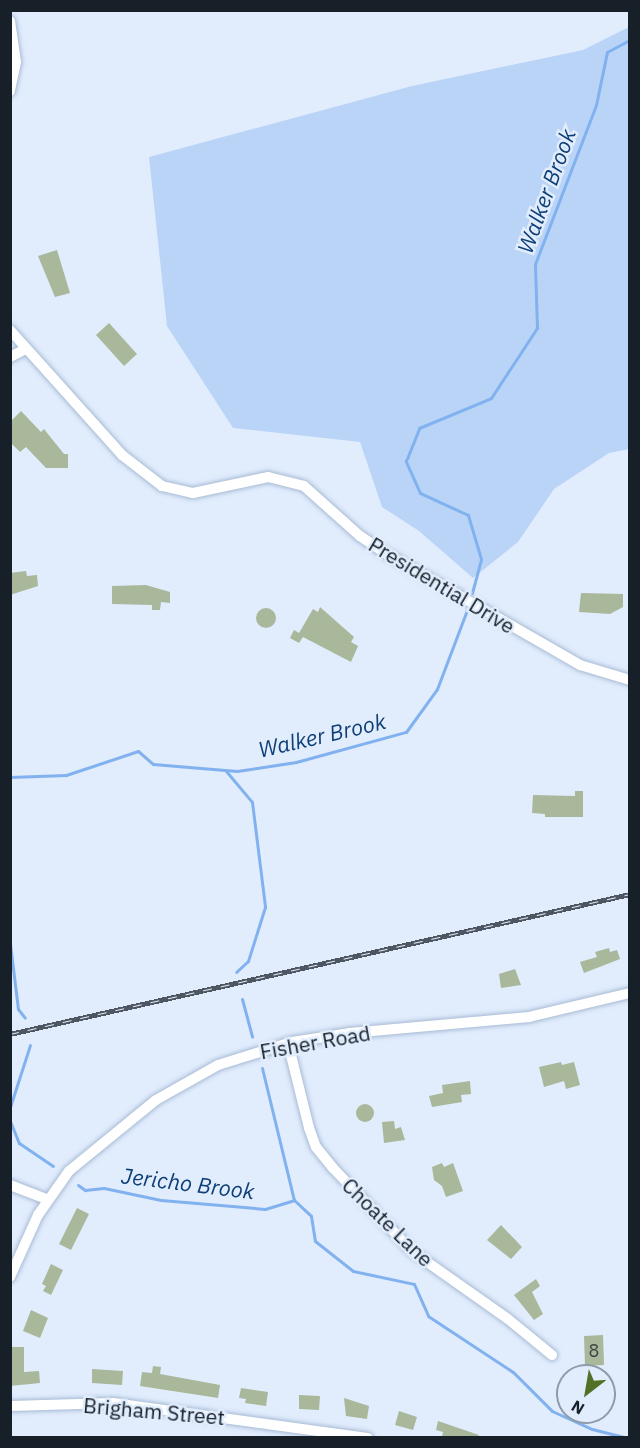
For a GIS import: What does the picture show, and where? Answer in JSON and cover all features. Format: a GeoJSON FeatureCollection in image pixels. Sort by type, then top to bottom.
{"type":"FeatureCollection","features":[{"type":"Feature","properties":{"kind":"street"},"geometry":{"type":"LineString","coordinates":[[10,21],[16,62],[10,91]]}},
{"type":"Feature","properties":{"kind":"street","name":"Presidential Drive"},"geometry":{"type":"LineString","coordinates":[[10,330],[130,463],[162,486],[193,493],[268,477],[304,486],[360,536],[387,554],[580,665],[630,680]]}},
{"type":"Feature","properties":{"kind":"street"},"geometry":{"type":"LineString","coordinates":[[10,357],[26,349]]}},
{"type":"Feature","properties":{"kind":"street","name":"Fisher Road"},"geometry":{"type":"LineString","coordinates":[[10,1277],[47,1199],[69,1171],[156,1100],[218,1065],[288,1043],[350,1033],[529,1017],[630,993]]}},
{"type":"Feature","properties":{"kind":"street","name":"Choate Lane"},"geometry":{"type":"LineString","coordinates":[[288,1043],[316,1147],[333,1168],[412,1252],[508,1319],[552,1355]]}},
{"type":"Feature","properties":{"kind":"street"},"geometry":{"type":"LineString","coordinates":[[10,1185],[47,1199]]}},
{"type":"Feature","properties":{"kind":"street","name":"Brigham Street"},"geometry":{"type":"LineString","coordinates":[[10,1406],[115,1404],[368,1437]]}},
{"type":"Feature","properties":{"kind":"shaded area"},"geometry":{"type":"Polygon","coordinates":[[[629,27],[629,449],[609,453],[554,489],[518,542],[473,578],[419,531],[382,507],[360,442],[233,428],[167,326],[149,157],[412,86],[583,50],[629,27]]]}},
{"type":"Feature","properties":{"kind":"building"},"geometry":{"type":"Polygon","coordinates":[[[57,250],[70,293],[55,297],[38,256],[57,250]]]}},
{"type":"Feature","properties":{"kind":"building"},"geometry":{"type":"Polygon","coordinates":[[[109,323],[137,354],[124,366],[96,335],[109,323]]]}},
{"type":"Feature","properties":{"kind":"building"},"geometry":{"type":"Polygon","coordinates":[[[21,411],[41,432],[44,429],[64,454],[68,454],[68,468],[46,468],[26,447],[20,452],[10,442],[10,422],[21,411]]]}},
{"type":"Feature","properties":{"kind":"building"},"geometry":{"type":"Polygon","coordinates":[[[26,571],[27,576],[37,575],[38,586],[10,595],[10,573],[26,571]]]}},
{"type":"Feature","properties":{"kind":"building"},"geometry":{"type":"Polygon","coordinates":[[[146,585],[170,592],[170,603],[161,602],[160,610],[152,610],[152,605],[112,604],[112,586],[146,585]]]}},
{"type":"Feature","properties":{"kind":"building"},"geometry":{"type":"Polygon","coordinates":[[[581,593],[623,594],[623,607],[610,614],[579,612],[581,593]]]}},
{"type":"Feature","properties":{"kind":"building"},"geometry":{"type":"Polygon","coordinates":[[[320,607],[354,637],[351,642],[358,646],[351,662],[303,637],[299,643],[290,638],[294,630],[299,633],[313,609],[318,612],[320,607]]]}},
{"type":"Feature","properties":{"kind":"building"},"geometry":{"type":"Polygon","coordinates":[[[262,608],[270,608],[276,614],[276,622],[270,628],[262,628],[256,622],[256,614],[262,608]]]}},
{"type":"Feature","properties":{"kind":"building"},"geometry":{"type":"Polygon","coordinates":[[[575,791],[583,791],[583,817],[545,817],[545,814],[532,813],[533,795],[575,796],[575,791]]]}},
{"type":"Feature","properties":{"kind":"building"},"geometry":{"type":"Polygon","coordinates":[[[609,948],[610,952],[617,950],[620,959],[584,973],[580,962],[597,957],[595,952],[609,948]]]}},
{"type":"Feature","properties":{"kind":"building"},"geometry":{"type":"Polygon","coordinates":[[[515,969],[521,985],[501,988],[499,974],[515,969]]]}},
{"type":"Feature","properties":{"kind":"building"},"geometry":{"type":"Polygon","coordinates":[[[561,1062],[562,1065],[574,1062],[580,1085],[566,1089],[564,1081],[544,1087],[539,1067],[561,1062]]]}},
{"type":"Feature","properties":{"kind":"building"},"geometry":{"type":"Polygon","coordinates":[[[470,1081],[471,1094],[461,1095],[462,1102],[432,1107],[429,1096],[443,1093],[442,1085],[470,1081]]]}},
{"type":"Feature","properties":{"kind":"building"},"geometry":{"type":"Polygon","coordinates":[[[365,1104],[371,1107],[374,1113],[371,1119],[365,1122],[359,1119],[356,1113],[359,1107],[365,1104]]]}},
{"type":"Feature","properties":{"kind":"building"},"geometry":{"type":"Polygon","coordinates":[[[394,1121],[395,1129],[401,1127],[405,1140],[384,1143],[382,1122],[394,1121]]]}},
{"type":"Feature","properties":{"kind":"building"},"geometry":{"type":"Polygon","coordinates":[[[442,1163],[444,1167],[453,1163],[463,1191],[446,1197],[442,1186],[434,1180],[432,1167],[442,1163]]]}},
{"type":"Feature","properties":{"kind":"building"},"geometry":{"type":"Polygon","coordinates":[[[77,1208],[89,1214],[71,1250],[59,1244],[77,1208]]]}},
{"type":"Feature","properties":{"kind":"building"},"geometry":{"type":"Polygon","coordinates":[[[501,1225],[522,1247],[511,1259],[487,1240],[501,1225]]]}},
{"type":"Feature","properties":{"kind":"building"},"geometry":{"type":"Polygon","coordinates":[[[51,1264],[63,1270],[51,1295],[43,1291],[46,1286],[42,1284],[51,1264]]]}},
{"type":"Feature","properties":{"kind":"building"},"geometry":{"type":"Polygon","coordinates":[[[536,1279],[540,1286],[532,1292],[543,1314],[534,1320],[514,1295],[536,1279]]]}},
{"type":"Feature","properties":{"kind":"building"},"geometry":{"type":"Polygon","coordinates":[[[31,1310],[48,1318],[40,1338],[23,1331],[31,1310]]]}},
{"type":"Feature","properties":{"kind":"building"},"geometry":{"type":"Polygon","coordinates":[[[603,1335],[604,1364],[585,1364],[584,1336],[603,1335]]]}},
{"type":"Feature","properties":{"kind":"building"},"geometry":{"type":"Polygon","coordinates":[[[10,1347],[24,1347],[24,1372],[39,1371],[40,1383],[10,1386],[10,1347]]]}},
{"type":"Feature","properties":{"kind":"building"},"geometry":{"type":"Polygon","coordinates":[[[153,1366],[161,1367],[160,1374],[220,1385],[218,1398],[140,1386],[142,1372],[152,1373],[153,1366]]]}},
{"type":"Feature","properties":{"kind":"building"},"geometry":{"type":"Polygon","coordinates":[[[92,1369],[123,1371],[122,1385],[92,1383],[92,1369]]]}},
{"type":"Feature","properties":{"kind":"building"},"geometry":{"type":"Polygon","coordinates":[[[241,1388],[268,1392],[266,1406],[245,1403],[246,1399],[239,1398],[241,1388]]]}},
{"type":"Feature","properties":{"kind":"building"},"geometry":{"type":"Polygon","coordinates":[[[299,1395],[320,1396],[319,1410],[299,1409],[299,1395]]]}},
{"type":"Feature","properties":{"kind":"building"},"geometry":{"type":"Polygon","coordinates":[[[344,1398],[369,1406],[367,1419],[346,1416],[344,1398]]]}},
{"type":"Feature","properties":{"kind":"building"},"geometry":{"type":"Polygon","coordinates":[[[399,1411],[417,1417],[413,1430],[395,1425],[399,1411]]]}},
{"type":"Feature","properties":{"kind":"building"},"geometry":{"type":"Polygon","coordinates":[[[438,1421],[479,1435],[478,1437],[442,1437],[443,1432],[436,1430],[438,1421]]]}},
{"type":"Feature","properties":{"kind":"waterway","name":"Walker Brook"},"geometry":{"type":"LineString","coordinates":[[472,593],[481,559],[468,515],[420,493],[406,461],[419,428],[491,398],[537,328],[535,264],[596,105],[607,52],[630,40]]}},
{"type":"Feature","properties":{"kind":"waterway","name":"Walker Brook"},"geometry":{"type":"LineString","coordinates":[[10,777],[66,775],[138,751],[153,764],[237,771],[296,762],[406,732],[437,689],[467,610]]}},
{"type":"Feature","properties":{"kind":"waterway","name":"Jericho Brook"},"geometry":{"type":"LineString","coordinates":[[226,771],[252,802],[265,907],[248,961],[236,972]]}},
{"type":"Feature","properties":{"kind":"waterway","name":"Jericho Brook"},"geometry":{"type":"LineString","coordinates":[[10,944],[18,1009],[25,1018]]}},
{"type":"Feature","properties":{"kind":"waterway","name":"Jericho Brook"},"geometry":{"type":"LineString","coordinates":[[242,999],[252,1037]]}},
{"type":"Feature","properties":{"kind":"waterway","name":"Jericho Brook"},"geometry":{"type":"LineString","coordinates":[[10,1107],[30,1045]]}},
{"type":"Feature","properties":{"kind":"waterway","name":"Jericho Brook"},"geometry":{"type":"LineString","coordinates":[[262,1068],[294,1200]]}},
{"type":"Feature","properties":{"kind":"waterway","name":"Jericho Brook"},"geometry":{"type":"LineString","coordinates":[[10,1121],[19,1143],[53,1166]]}},
{"type":"Feature","properties":{"kind":"waterway","name":"Jericho Brook"},"geometry":{"type":"LineString","coordinates":[[78,1185],[85,1190],[104,1188],[161,1200],[265,1209],[294,1200],[311,1216],[315,1241],[353,1271],[414,1284],[428,1316],[513,1372],[552,1411],[592,1429],[628,1438]]}},
{"type":"Feature","properties":{"kind":"railway"},"geometry":{"type":"LineString","coordinates":[[10,1034],[630,894]]}}]}
